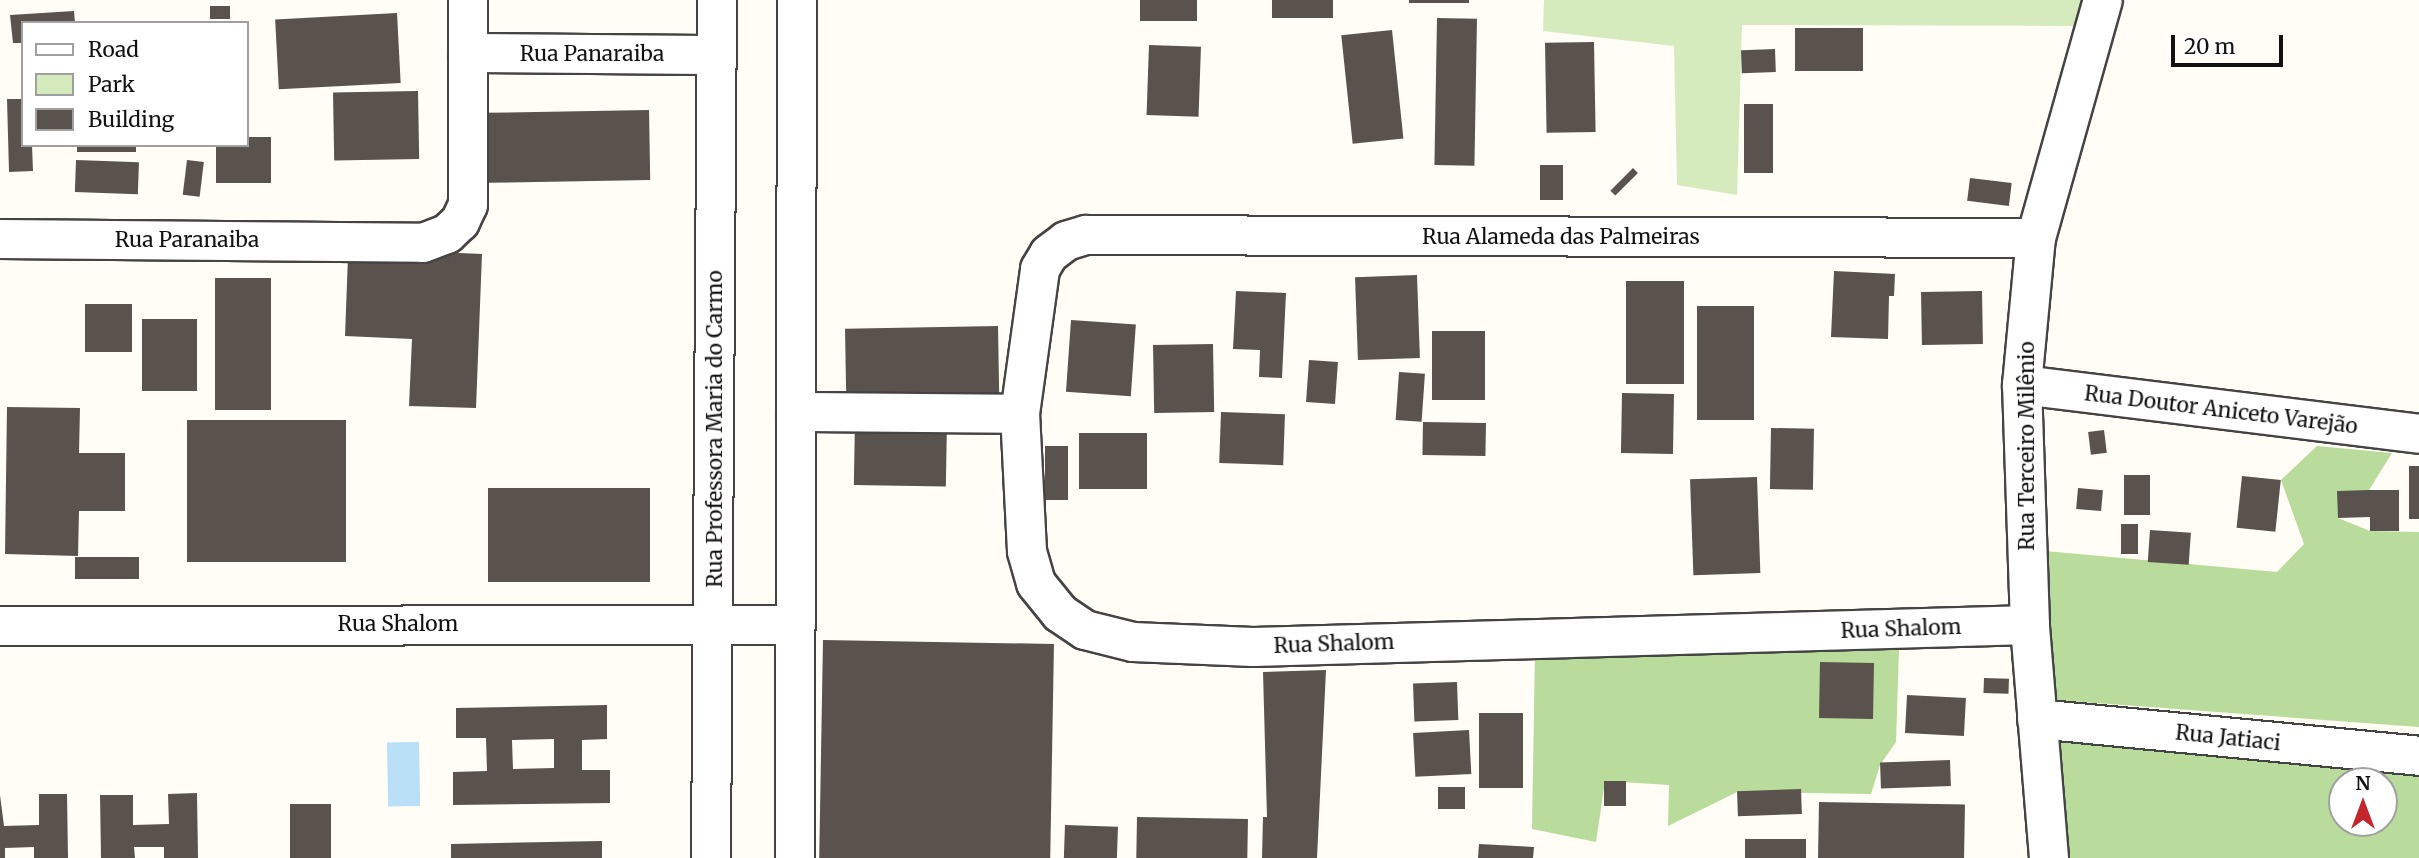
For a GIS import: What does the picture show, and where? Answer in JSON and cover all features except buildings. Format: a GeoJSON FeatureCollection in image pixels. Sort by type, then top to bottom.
{"type":"FeatureCollection","features":[{"type":"Feature","properties":{"kind":"street","name":"Rua Paranaiba"},"geometry":{"type":"LineString","coordinates":[[0,239],[423,243],[447,234],[460,222],[468,205],[468,0]]}},
{"type":"Feature","properties":{"kind":"street","name":"Rua Professora Maria do Carmo"},"geometry":{"type":"LineString","coordinates":[[711,858],[717,0]]}},
{"type":"Feature","properties":{"kind":"street"},"geometry":{"type":"LineString","coordinates":[[795,858],[797,0]]}},
{"type":"Feature","properties":{"kind":"street","name":"Rua Terceiro Milênio"},"geometry":{"type":"LineString","coordinates":[[2049,858],[2030,625],[2022,385],[2036,238],[2103,0]]}},
{"type":"Feature","properties":{"kind":"street","name":"Rua Panaraiba"},"geometry":{"type":"LineString","coordinates":[[468,53],[715,55]]}},
{"type":"Feature","properties":{"kind":"street","name":"Rua Alameda das Palmeiras"},"geometry":{"type":"LineString","coordinates":[[1086,235],[2036,238]]}},
{"type":"Feature","properties":{"kind":"street","name":"Rua Shalom"},"geometry":{"type":"LineString","coordinates":[[1086,235],[1066,241],[1049,254],[1040,270],[1020,414],[1027,551],[1036,583],[1060,613],[1085,630],[1133,642],[1253,647],[2030,625]]}},
{"type":"Feature","properties":{"kind":"street","name":"Rua Doutor Aniceto Varejão"},"geometry":{"type":"LineString","coordinates":[[2022,385],[2419,434]]}},
{"type":"Feature","properties":{"kind":"street"},"geometry":{"type":"LineString","coordinates":[[796,412],[1020,414]]}},
{"type":"Feature","properties":{"kind":"street","name":"Rua Shalom"},"geometry":{"type":"LineString","coordinates":[[0,626],[713,623],[795,625]]}},
{"type":"Feature","properties":{"kind":"street","name":"Rua Jatiaci"},"geometry":{"type":"LineString","coordinates":[[2037,719],[2419,756]]}},
{"type":"Feature","properties":{"kind":"green space"},"geometry":{"type":"Polygon","coordinates":[[[1544,0],[2084,0],[2081,26],[1742,25],[1737,195],[1677,185],[1674,46],[1543,31],[1544,0]]]}},
{"type":"Feature","properties":{"kind":"green space"},"geometry":{"type":"Polygon","coordinates":[[[2317,446],[2392,453],[2369,490],[2338,518],[2370,531],[2419,532],[2419,727],[2055,700],[2045,551],[2277,572],[2304,544],[2281,480],[2317,446]]]}},
{"type":"Feature","properties":{"kind":"green space"},"geometry":{"type":"Polygon","coordinates":[[[1535,649],[1899,649],[1896,742],[1880,765],[1871,794],[1737,792],[1668,826],[1669,785],[1605,781],[1596,842],[1532,829],[1535,649]]]}},
{"type":"Feature","properties":{"kind":"green space"},"geometry":{"type":"Polygon","coordinates":[[[2052,733],[2419,769],[2419,858],[2062,858],[2052,733]]]}},
{"type":"Feature","properties":{"kind":"water"},"geometry":{"type":"Polygon","coordinates":[[[419,742],[420,806],[388,807],[387,743],[419,742]]]}}]}
